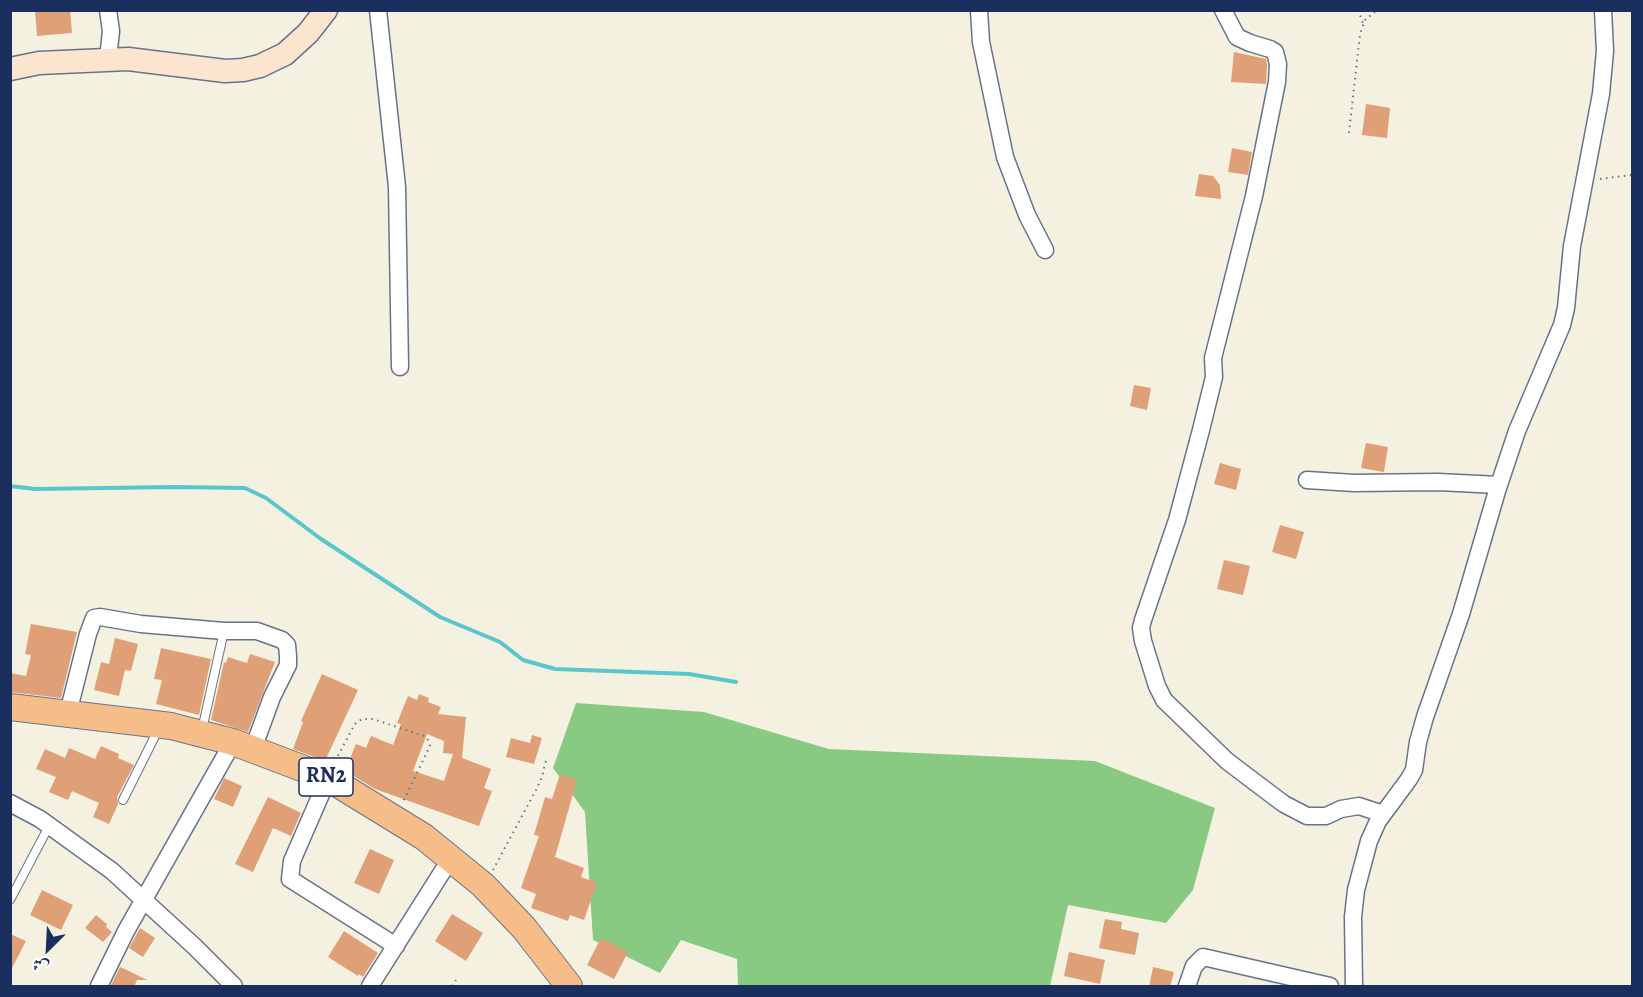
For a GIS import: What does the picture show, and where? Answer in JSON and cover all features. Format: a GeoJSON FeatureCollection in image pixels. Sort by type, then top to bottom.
{"type":"FeatureCollection","features":[{"type":"Feature","properties":{"kind":"main road"},"geometry":{"type":"LineString","coordinates":[[10,69],[39,63],[128,59],[225,71],[243,70],[260,66],[285,54],[308,33],[326,10]]}},
{"type":"Feature","properties":{"kind":"main road","name":"RN2"},"geometry":{"type":"LineString","coordinates":[[10,707],[161,725],[201,733],[243,745],[328,778],[424,837],[483,885],[524,928],[568,987]]}},
{"type":"Feature","properties":{"kind":"street"},"geometry":{"type":"LineString","coordinates":[[108,10],[111,36],[108,59]]}},
{"type":"Feature","properties":{"kind":"street"},"geometry":{"type":"LineString","coordinates":[[378,10],[397,187],[400,367]]}},
{"type":"Feature","properties":{"kind":"street"},"geometry":{"type":"LineString","coordinates":[[979,10],[981,42],[1005,157],[1027,215],[1045,250]]}},
{"type":"Feature","properties":{"kind":"street"},"geometry":{"type":"LineString","coordinates":[[1224,10],[1237,37],[1270,48],[1275,52],[1278,82],[1254,196],[1213,358],[1214,376],[1201,430],[1177,520],[1143,620],[1143,640],[1156,686],[1164,700],[1219,753],[1284,804],[1307,816],[1326,816],[1341,809],[1359,806],[1383,814]]}},
{"type":"Feature","properties":{"kind":"street"},"geometry":{"type":"LineString","coordinates":[[1354,987],[1352,936],[1356,890],[1369,841],[1373,829],[1414,770],[1425,717],[1461,614],[1499,485],[1525,412],[1562,325],[1566,308],[1572,246],[1603,74],[1605,51],[1603,10]]}},
{"type":"Feature","properties":{"kind":"street"},"geometry":{"type":"LineString","coordinates":[[1307,480],[1499,485]]}},
{"type":"Feature","properties":{"kind":"street"},"geometry":{"type":"LineString","coordinates":[[68,713],[88,634],[94,618],[100,616],[141,624],[224,631],[257,631],[273,635],[287,645],[288,665],[272,697],[145,900],[112,958],[99,987]]}},
{"type":"Feature","properties":{"kind":"street"},"geometry":{"type":"LineString","coordinates":[[328,778],[292,861],[290,879],[396,946]]}},
{"type":"Feature","properties":{"kind":"street"},"geometry":{"type":"LineString","coordinates":[[10,803],[49,826],[112,871],[234,987]]}},
{"type":"Feature","properties":{"kind":"street"},"geometry":{"type":"LineString","coordinates":[[370,987],[451,858]]}},
{"type":"Feature","properties":{"kind":"street"},"geometry":{"type":"LineString","coordinates":[[1187,987],[1194,966],[1203,957],[1330,987]]}},
{"type":"Feature","properties":{"kind":"lane"},"geometry":{"type":"LineString","coordinates":[[201,733],[224,631]]}},
{"type":"Feature","properties":{"kind":"lane"},"geometry":{"type":"LineString","coordinates":[[123,800],[161,725]]}},
{"type":"Feature","properties":{"kind":"lane"},"geometry":{"type":"LineString","coordinates":[[10,900],[49,826]]}},
{"type":"Feature","properties":{"kind":"path"},"geometry":{"type":"LineString","coordinates":[[1358,10],[1363,23]]}},
{"type":"Feature","properties":{"kind":"path"},"geometry":{"type":"LineString","coordinates":[[1349,133],[1358,45],[1363,23],[1377,10]]}},
{"type":"Feature","properties":{"kind":"path"},"geometry":{"type":"LineString","coordinates":[[1585,181],[1632,175]]}},
{"type":"Feature","properties":{"kind":"path"},"geometry":{"type":"LineString","coordinates":[[328,778],[344,743],[355,724],[362,719],[373,719],[424,736],[430,746],[396,820]]}},
{"type":"Feature","properties":{"kind":"path"},"geometry":{"type":"LineString","coordinates":[[483,885],[536,790],[546,760]]}},
{"type":"Feature","properties":{"kind":"path"},"geometry":{"type":"LineString","coordinates":[[452,987],[456,980]]}},
{"type":"Feature","properties":{"kind":"green space"},"geometry":{"type":"Polygon","coordinates":[[[576,703],[704,712],[829,749],[1095,761],[1215,808],[1193,890],[1166,923],[1068,905],[1050,986],[738,986],[737,959],[681,940],[660,973],[593,940],[585,812],[553,768],[576,703]]]}},
{"type":"Feature","properties":{"kind":"building"},"geometry":{"type":"Polygon","coordinates":[[[35,10],[70,10],[72,33],[37,36],[35,10]]]}},
{"type":"Feature","properties":{"kind":"building"},"geometry":{"type":"Polygon","coordinates":[[[1234,52],[1266,59],[1266,84],[1231,82],[1234,52]]]}},
{"type":"Feature","properties":{"kind":"building"},"geometry":{"type":"Polygon","coordinates":[[[1366,104],[1390,108],[1387,138],[1362,135],[1366,104]]]}},
{"type":"Feature","properties":{"kind":"building"},"geometry":{"type":"Polygon","coordinates":[[[1232,148],[1252,152],[1248,175],[1228,172],[1232,148]]]}},
{"type":"Feature","properties":{"kind":"building"},"geometry":{"type":"Polygon","coordinates":[[[1199,174],[1213,176],[1220,185],[1221,199],[1195,196],[1199,174]]]}},
{"type":"Feature","properties":{"kind":"building"},"geometry":{"type":"Polygon","coordinates":[[[1134,385],[1151,388],[1147,410],[1130,406],[1134,385]]]}},
{"type":"Feature","properties":{"kind":"building"},"geometry":{"type":"Polygon","coordinates":[[[1366,443],[1388,447],[1384,472],[1361,468],[1366,443]]]}},
{"type":"Feature","properties":{"kind":"building"},"geometry":{"type":"Polygon","coordinates":[[[1220,463],[1241,469],[1236,490],[1214,484],[1220,463]]]}},
{"type":"Feature","properties":{"kind":"building"},"geometry":{"type":"Polygon","coordinates":[[[1280,525],[1304,532],[1296,559],[1272,552],[1280,525]]]}},
{"type":"Feature","properties":{"kind":"building"},"geometry":{"type":"Polygon","coordinates":[[[1224,560],[1250,566],[1243,595],[1217,589],[1224,560]]]}},
{"type":"Feature","properties":{"kind":"building"},"geometry":{"type":"Polygon","coordinates":[[[31,624],[77,632],[61,698],[10,692],[10,673],[26,676],[31,655],[25,654],[31,624]]]}},
{"type":"Feature","properties":{"kind":"building"},"geometry":{"type":"Polygon","coordinates":[[[115,638],[138,644],[131,671],[125,670],[119,696],[94,690],[101,662],[109,664],[115,638]]]}},
{"type":"Feature","properties":{"kind":"building"},"geometry":{"type":"Polygon","coordinates":[[[161,648],[211,659],[199,715],[156,704],[162,680],[154,679],[161,648]]]}},
{"type":"Feature","properties":{"kind":"building"},"geometry":{"type":"Polygon","coordinates":[[[250,654],[275,662],[248,732],[211,720],[224,662],[226,663],[228,657],[247,663],[250,654]]]}},
{"type":"Feature","properties":{"kind":"building"},"geometry":{"type":"Polygon","coordinates":[[[322,674],[358,690],[325,761],[293,749],[303,722],[301,721],[322,674]]]}},
{"type":"Feature","properties":{"kind":"building"},"geometry":{"type":"Polygon","coordinates":[[[419,694],[429,698],[428,702],[441,707],[438,714],[466,717],[462,758],[491,769],[484,788],[492,791],[479,826],[375,789],[345,771],[356,744],[366,748],[371,736],[393,745],[401,724],[397,723],[408,696],[417,700],[419,694]],[[427,734],[413,771],[444,781],[453,754],[443,753],[444,741],[427,734]]]}},
{"type":"Feature","properties":{"kind":"building"},"geometry":{"type":"Polygon","coordinates":[[[532,735],[542,738],[534,764],[506,757],[511,738],[530,743],[532,735]]]}},
{"type":"Feature","properties":{"kind":"building"},"geometry":{"type":"Polygon","coordinates":[[[101,746],[119,754],[118,758],[134,765],[117,797],[118,804],[109,824],[93,817],[99,803],[72,791],[68,800],[49,792],[56,777],[36,769],[45,749],[65,758],[69,748],[95,759],[101,746]]]}},
{"type":"Feature","properties":{"kind":"building"},"geometry":{"type":"Polygon","coordinates":[[[560,774],[577,780],[555,857],[584,868],[581,877],[597,883],[584,920],[570,915],[568,921],[531,908],[536,894],[521,888],[539,836],[534,835],[545,797],[552,799],[560,774]]]}},
{"type":"Feature","properties":{"kind":"building"},"geometry":{"type":"Polygon","coordinates":[[[224,778],[242,786],[233,807],[214,799],[224,778]]]}},
{"type":"Feature","properties":{"kind":"building"},"geometry":{"type":"Polygon","coordinates":[[[268,797],[301,813],[291,836],[273,828],[253,872],[235,864],[268,797]]]}},
{"type":"Feature","properties":{"kind":"building"},"geometry":{"type":"Polygon","coordinates":[[[370,849],[394,860],[379,894],[354,883],[370,849]]]}},
{"type":"Feature","properties":{"kind":"building"},"geometry":{"type":"Polygon","coordinates":[[[42,890],[73,905],[61,930],[30,915],[42,890]]]}},
{"type":"Feature","properties":{"kind":"building"},"geometry":{"type":"Polygon","coordinates":[[[452,914],[483,933],[466,961],[435,941],[452,914]]]}},
{"type":"Feature","properties":{"kind":"building"},"geometry":{"type":"Polygon","coordinates":[[[96,915],[107,924],[106,927],[112,932],[103,942],[85,928],[96,915]]]}},
{"type":"Feature","properties":{"kind":"building"},"geometry":{"type":"Polygon","coordinates":[[[1105,919],[1122,922],[1121,929],[1139,933],[1135,955],[1099,948],[1105,919]]]}},
{"type":"Feature","properties":{"kind":"building"},"geometry":{"type":"Polygon","coordinates":[[[140,928],[155,938],[143,957],[129,948],[140,928]]]}},
{"type":"Feature","properties":{"kind":"building"},"geometry":{"type":"Polygon","coordinates":[[[344,931],[378,953],[363,977],[328,957],[344,931]]]}},
{"type":"Feature","properties":{"kind":"building"},"geometry":{"type":"Polygon","coordinates":[[[10,934],[26,941],[10,972],[10,934]]]}},
{"type":"Feature","properties":{"kind":"building"},"geometry":{"type":"Polygon","coordinates":[[[601,938],[628,952],[614,979],[587,965],[601,938]]]}},
{"type":"Feature","properties":{"kind":"building"},"geometry":{"type":"Polygon","coordinates":[[[1069,952],[1105,960],[1100,984],[1064,976],[1069,952]]]}},
{"type":"Feature","properties":{"kind":"building"},"geometry":{"type":"Polygon","coordinates":[[[120,967],[147,980],[137,980],[134,987],[110,987],[120,967]]]}},
{"type":"Feature","properties":{"kind":"building"},"geometry":{"type":"Polygon","coordinates":[[[1153,967],[1174,972],[1170,987],[1149,987],[1153,967]]]}},
{"type":"Feature","properties":{"kind":"waterway"},"geometry":{"type":"LineString","coordinates":[[10,486],[35,489],[245,488],[266,498],[321,539],[440,617],[500,642],[523,660],[555,669],[689,674],[736,682]]}}]}
